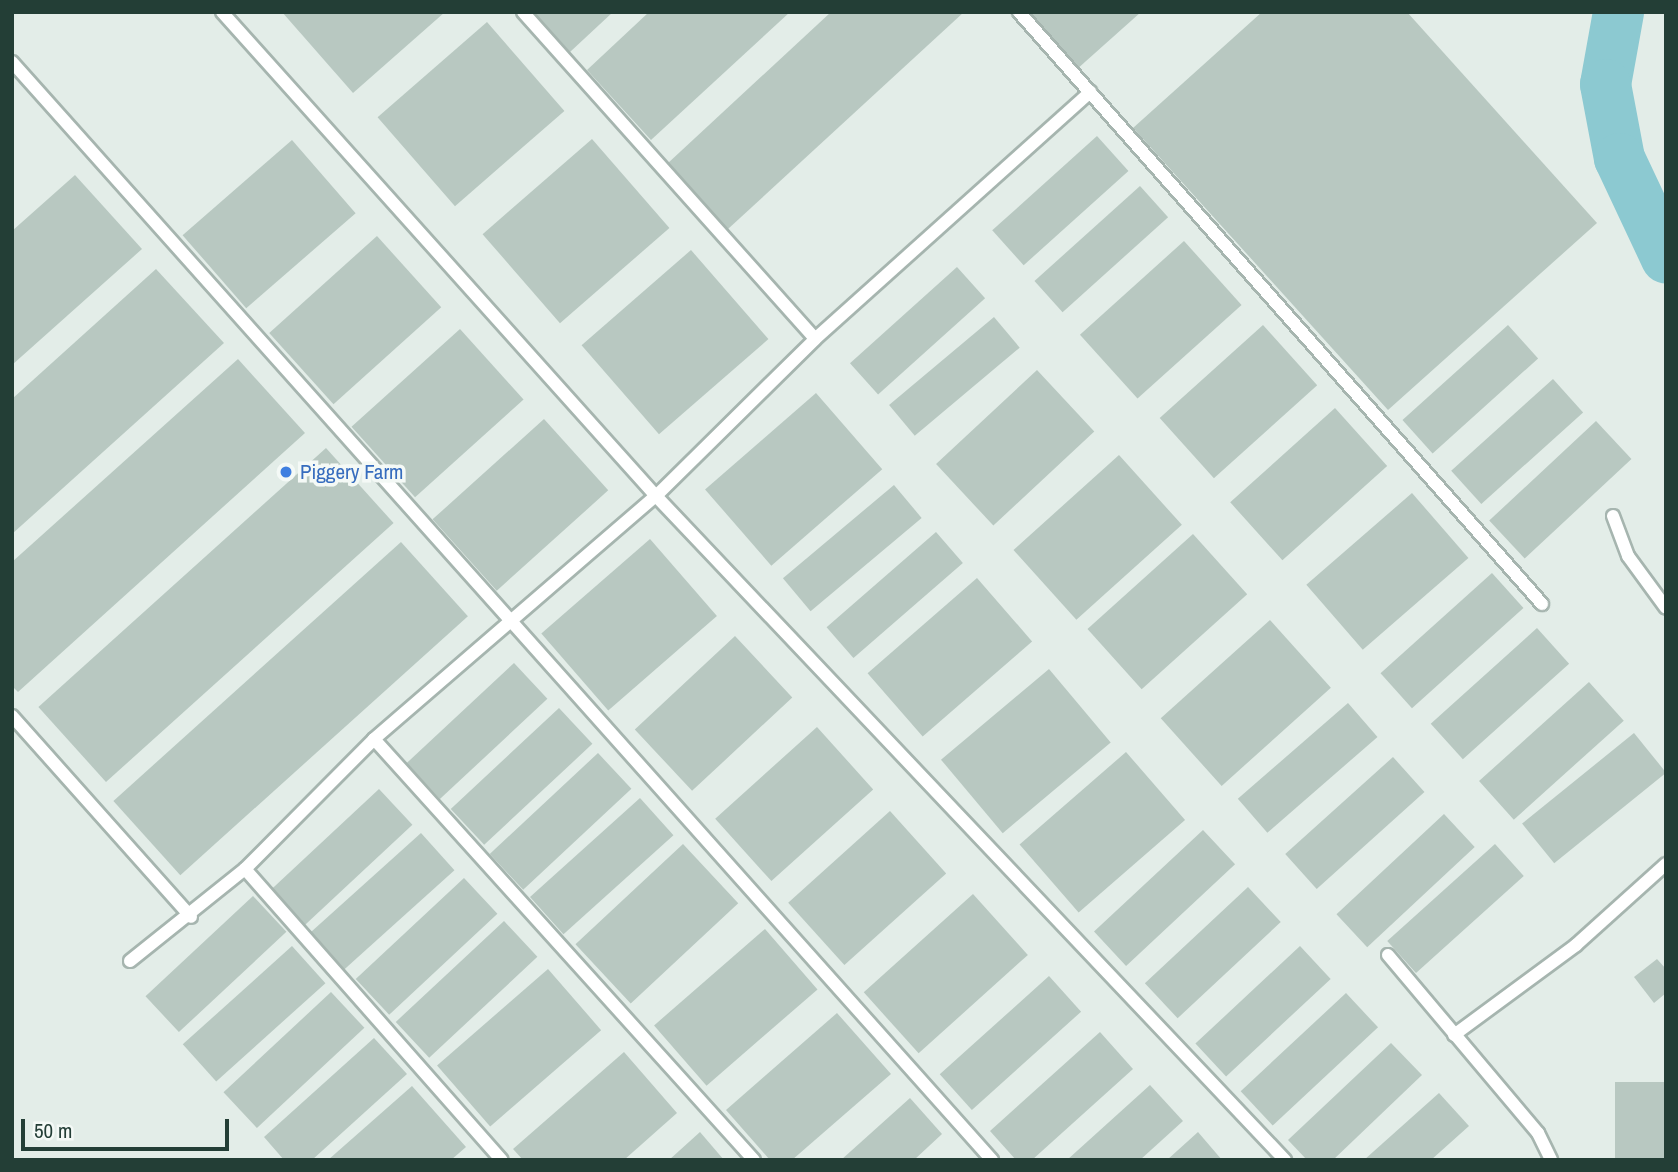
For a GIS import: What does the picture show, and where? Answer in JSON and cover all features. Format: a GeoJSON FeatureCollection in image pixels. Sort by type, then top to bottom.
{"type":"FeatureCollection","features":[{"type":"Feature","properties":{"kind":"lane"},"geometry":{"type":"LineString","coordinates":[[222,12],[656,496],[1284,1160]]}},
{"type":"Feature","properties":{"kind":"lane"},"geometry":{"type":"LineString","coordinates":[[523,12],[816,339]]}},
{"type":"Feature","properties":{"kind":"lane"},"geometry":{"type":"LineString","coordinates":[[1019,12],[1542,604]]}},
{"type":"Feature","properties":{"kind":"lane"},"geometry":{"type":"LineString","coordinates":[[12,62],[511,615],[992,1160]]}},
{"type":"Feature","properties":{"kind":"lane"},"geometry":{"type":"LineString","coordinates":[[130,961],[191,917],[245,869],[374,739],[511,615],[656,496],[816,339],[1090,92]]}},
{"type":"Feature","properties":{"kind":"lane"},"geometry":{"type":"LineString","coordinates":[[1613,516],[1628,556],[1666,608]]}},
{"type":"Feature","properties":{"kind":"lane"},"geometry":{"type":"LineString","coordinates":[[12,716],[191,917]]}},
{"type":"Feature","properties":{"kind":"lane"},"geometry":{"type":"LineString","coordinates":[[374,739],[754,1160]]}},
{"type":"Feature","properties":{"kind":"lane"},"geometry":{"type":"LineString","coordinates":[[1454,1035],[1576,944],[1666,864]]}},
{"type":"Feature","properties":{"kind":"lane"},"geometry":{"type":"LineString","coordinates":[[245,869],[502,1160]]}},
{"type":"Feature","properties":{"kind":"lane"},"geometry":{"type":"LineString","coordinates":[[1388,955],[1538,1133],[1551,1160]]}},
{"type":"Feature","properties":{"kind":"building"},"geometry":{"type":"Polygon","coordinates":[[[282,12],[445,12],[353,93],[282,12]]]}},
{"type":"Feature","properties":{"kind":"building"},"geometry":{"type":"Polygon","coordinates":[[[534,12],[613,12],[570,52],[534,12]]]}},
{"type":"Feature","properties":{"kind":"building"},"geometry":{"type":"Polygon","coordinates":[[[649,12],[790,12],[651,140],[587,70],[649,12]]]}},
{"type":"Feature","properties":{"kind":"building"},"geometry":{"type":"Polygon","coordinates":[[[831,12],[964,12],[728,229],[667,164],[831,12]]]}},
{"type":"Feature","properties":{"kind":"building"},"geometry":{"type":"Polygon","coordinates":[[[1024,12],[1141,12],[1076,70],[1024,12]]]}},
{"type":"Feature","properties":{"kind":"building"},"geometry":{"type":"Polygon","coordinates":[[[1262,12],[1407,12],[1597,223],[1388,410],[1133,128],[1262,12]]]}},
{"type":"Feature","properties":{"kind":"building"},"geometry":{"type":"Polygon","coordinates":[[[487,22],[564,111],[455,206],[378,117],[487,22]]]}},
{"type":"Feature","properties":{"kind":"building"},"geometry":{"type":"Polygon","coordinates":[[[1097,136],[1128,171],[1024,265],[992,230],[1097,136]]]}},
{"type":"Feature","properties":{"kind":"building"},"geometry":{"type":"Polygon","coordinates":[[[592,139],[669,228],[560,323],[483,234],[592,139]]]}},
{"type":"Feature","properties":{"kind":"building"},"geometry":{"type":"Polygon","coordinates":[[[292,140],[356,213],[246,308],[183,235],[292,140]]]}},
{"type":"Feature","properties":{"kind":"building"},"geometry":{"type":"Polygon","coordinates":[[[75,175],[142,249],[12,365],[12,231],[75,175]]]}},
{"type":"Feature","properties":{"kind":"building"},"geometry":{"type":"Polygon","coordinates":[[[1140,186],[1168,217],[1063,312],[1034,281],[1140,186]]]}},
{"type":"Feature","properties":{"kind":"building"},"geometry":{"type":"Polygon","coordinates":[[[377,236],[441,307],[333,404],[269,333],[377,236]]]}},
{"type":"Feature","properties":{"kind":"building"},"geometry":{"type":"Polygon","coordinates":[[[1184,241],[1242,305],[1138,399],[1080,335],[1184,241]]]}},
{"type":"Feature","properties":{"kind":"building"},"geometry":{"type":"Polygon","coordinates":[[[691,250],[768,339],[659,434],[582,345],[691,250]]]}},
{"type":"Feature","properties":{"kind":"building"},"geometry":{"type":"Polygon","coordinates":[[[957,267],[985,298],[878,395],[850,363],[957,267]]]}},
{"type":"Feature","properties":{"kind":"building"},"geometry":{"type":"Polygon","coordinates":[[[156,269],[224,343],[12,534],[12,399],[156,269]]]}},
{"type":"Feature","properties":{"kind":"building"},"geometry":{"type":"Polygon","coordinates":[[[994,317],[1020,348],[915,436],[889,405],[994,317]]]}},
{"type":"Feature","properties":{"kind":"building"},"geometry":{"type":"Polygon","coordinates":[[[1263,325],[1317,385],[1214,478],[1160,418],[1263,325]]]}},
{"type":"Feature","properties":{"kind":"building"},"geometry":{"type":"Polygon","coordinates":[[[1508,325],[1538,358],[1433,453],[1402,420],[1508,325]]]}},
{"type":"Feature","properties":{"kind":"building"},"geometry":{"type":"Polygon","coordinates":[[[460,329],[524,400],[415,497],[352,427],[460,329]]]}},
{"type":"Feature","properties":{"kind":"building"},"geometry":{"type":"Polygon","coordinates":[[[238,359],[305,433],[18,692],[12,686],[12,562],[238,359]]]}},
{"type":"Feature","properties":{"kind":"building"},"geometry":{"type":"Polygon","coordinates":[[[1037,370],[1094,431],[993,526],[936,464],[1037,370]]]}},
{"type":"Feature","properties":{"kind":"building"},"geometry":{"type":"Polygon","coordinates":[[[1553,379],[1583,412],[1481,504],[1451,471],[1553,379]]]}},
{"type":"Feature","properties":{"kind":"building"},"geometry":{"type":"Polygon","coordinates":[[[816,393],[882,469],[771,566],[705,489],[816,393]]]}},
{"type":"Feature","properties":{"kind":"building"},"geometry":{"type":"Polygon","coordinates":[[[1335,408],[1387,466],[1282,560],[1230,502],[1335,408]]]}},
{"type":"Feature","properties":{"kind":"building"},"geometry":{"type":"Polygon","coordinates":[[[544,419],[608,490],[497,591],[433,519],[544,419]]]}},
{"type":"Feature","properties":{"kind":"building"},"geometry":{"type":"Polygon","coordinates":[[[1596,421],[1631,459],[1525,559],[1489,521],[1596,421]]]}},
{"type":"Feature","properties":{"kind":"building"},"geometry":{"type":"Polygon","coordinates":[[[326,448],[394,523],[106,782],[38,707],[326,448]]]}},
{"type":"Feature","properties":{"kind":"building"},"geometry":{"type":"Polygon","coordinates":[[[1119,455],[1182,525],[1076,620],[1013,550],[1119,455]]]}},
{"type":"Feature","properties":{"kind":"building"},"geometry":{"type":"Polygon","coordinates":[[[894,485],[922,518],[811,611],[783,578],[894,485]]]}},
{"type":"Feature","properties":{"kind":"building"},"geometry":{"type":"Polygon","coordinates":[[[1412,493],[1468,558],[1363,650],[1306,585],[1412,493]]]}},
{"type":"Feature","properties":{"kind":"building"},"geometry":{"type":"Polygon","coordinates":[[[936,532],[963,563],[853,658],[827,627],[936,532]]]}},
{"type":"Feature","properties":{"kind":"building"},"geometry":{"type":"Polygon","coordinates":[[[1193,534],[1247,594],[1142,689],[1087,629],[1193,534]]]}},
{"type":"Feature","properties":{"kind":"building"},"geometry":{"type":"Polygon","coordinates":[[[650,539],[717,616],[608,710],[541,633],[650,539]]]}},
{"type":"Feature","properties":{"kind":"building"},"geometry":{"type":"Polygon","coordinates":[[[401,542],[468,616],[180,875],[113,801],[401,542]]]}},
{"type":"Feature","properties":{"kind":"building"},"geometry":{"type":"Polygon","coordinates":[[[1492,573],[1523,608],[1412,708],[1381,673],[1492,573]]]}},
{"type":"Feature","properties":{"kind":"building"},"geometry":{"type":"Polygon","coordinates":[[[977,578],[1032,641],[923,737],[868,673],[977,578]]]}},
{"type":"Feature","properties":{"kind":"building"},"geometry":{"type":"Polygon","coordinates":[[[1270,620],[1331,688],[1222,786],[1161,718],[1270,620]]]}},
{"type":"Feature","properties":{"kind":"building"},"geometry":{"type":"Polygon","coordinates":[[[1537,628],[1569,664],[1463,759],[1431,724],[1537,628]]]}},
{"type":"Feature","properties":{"kind":"building"},"geometry":{"type":"Polygon","coordinates":[[[735,636],[792,697],[692,791],[635,729],[735,636]]]}},
{"type":"Feature","properties":{"kind":"building"},"geometry":{"type":"Polygon","coordinates":[[[514,663],[547,699],[440,799],[406,763],[514,663]]]}},
{"type":"Feature","properties":{"kind":"building"},"geometry":{"type":"Polygon","coordinates":[[[1049,669],[1111,743],[1003,833],[941,760],[1049,669]]]}},
{"type":"Feature","properties":{"kind":"building"},"geometry":{"type":"Polygon","coordinates":[[[1589,682],[1624,721],[1514,820],[1479,781],[1589,682]]]}},
{"type":"Feature","properties":{"kind":"building"},"geometry":{"type":"Polygon","coordinates":[[[1348,703],[1378,737],[1267,833],[1238,799],[1348,703]]]}},
{"type":"Feature","properties":{"kind":"building"},"geometry":{"type":"Polygon","coordinates":[[[559,708],[592,744],[484,845],[451,809],[559,708]]]}},
{"type":"Feature","properties":{"kind":"building"},"geometry":{"type":"Polygon","coordinates":[[[817,727],[873,789],[771,881],[715,819],[817,727]]]}},
{"type":"Feature","properties":{"kind":"building"},"geometry":{"type":"Polygon","coordinates":[[[1634,733],[1666,773],[1554,863],[1522,824],[1634,733]]]}},
{"type":"Feature","properties":{"kind":"building"},"geometry":{"type":"Polygon","coordinates":[[[1126,752],[1185,820],[1079,912],[1020,845],[1126,752]]]}},
{"type":"Feature","properties":{"kind":"building"},"geometry":{"type":"Polygon","coordinates":[[[598,753],[631,789],[523,890],[490,854],[598,753]]]}},
{"type":"Feature","properties":{"kind":"building"},"geometry":{"type":"Polygon","coordinates":[[[1393,757],[1424,792],[1317,889],[1285,854],[1393,757]]]}},
{"type":"Feature","properties":{"kind":"building"},"geometry":{"type":"Polygon","coordinates":[[[379,789],[412,825],[305,925],[271,889],[379,789]]]}},
{"type":"Feature","properties":{"kind":"building"},"geometry":{"type":"Polygon","coordinates":[[[640,798],[673,835],[563,934],[530,897],[640,798]]]}},
{"type":"Feature","properties":{"kind":"building"},"geometry":{"type":"Polygon","coordinates":[[[890,811],[946,873],[844,965],[788,903],[890,811]]]}},
{"type":"Feature","properties":{"kind":"building"},"geometry":{"type":"Polygon","coordinates":[[[1444,814],[1475,847],[1367,947],[1336,914],[1444,814]]]}},
{"type":"Feature","properties":{"kind":"building"},"geometry":{"type":"Polygon","coordinates":[[[1203,830],[1235,864],[1126,966],[1094,932],[1203,830]]]}},
{"type":"Feature","properties":{"kind":"building"},"geometry":{"type":"Polygon","coordinates":[[[421,833],[454,870],[344,969],[311,932],[421,833]]]}},
{"type":"Feature","properties":{"kind":"building"},"geometry":{"type":"Polygon","coordinates":[[[683,844],[738,903],[631,1003],[575,944],[683,844]]]}},
{"type":"Feature","properties":{"kind":"building"},"geometry":{"type":"Polygon","coordinates":[[[1495,844],[1524,876],[1416,973],[1387,941],[1495,844]]]}},
{"type":"Feature","properties":{"kind":"building"},"geometry":{"type":"Polygon","coordinates":[[[464,878],[497,914],[389,1015],[356,979],[464,878]]]}},
{"type":"Feature","properties":{"kind":"building"},"geometry":{"type":"Polygon","coordinates":[[[1248,887],[1281,922],[1178,1018],[1145,983],[1248,887]]]}},
{"type":"Feature","properties":{"kind":"building"},"geometry":{"type":"Polygon","coordinates":[[[973,894],[1028,955],[919,1053],[864,992],[973,894]]]}},
{"type":"Feature","properties":{"kind":"building"},"geometry":{"type":"Polygon","coordinates":[[[253,896],[286,932],[179,1032],[145,996],[253,896]]]}},
{"type":"Feature","properties":{"kind":"building"},"geometry":{"type":"Polygon","coordinates":[[[504,921],[537,957],[429,1058],[396,1022],[504,921]]]}},
{"type":"Feature","properties":{"kind":"building"},"geometry":{"type":"Polygon","coordinates":[[[765,929],[817,989],[707,1086],[654,1025],[765,929]]]}},
{"type":"Feature","properties":{"kind":"building"},"geometry":{"type":"Polygon","coordinates":[[[292,946],[325,983],[216,1082],[183,1044],[292,946]]]}},
{"type":"Feature","properties":{"kind":"building"},"geometry":{"type":"Polygon","coordinates":[[[1300,946],[1331,979],[1226,1076],[1195,1044],[1300,946]]]}},
{"type":"Feature","properties":{"kind":"building"},"geometry":{"type":"Polygon","coordinates":[[[1657,959],[1666,969],[1666,993],[1654,1003],[1634,977],[1657,959]]]}},
{"type":"Feature","properties":{"kind":"building"},"geometry":{"type":"Polygon","coordinates":[[[548,969],[601,1030],[490,1127],[437,1065],[548,969]]]}},
{"type":"Feature","properties":{"kind":"building"},"geometry":{"type":"Polygon","coordinates":[[[1049,976],[1081,1012],[972,1110],[940,1074],[1049,976]]]}},
{"type":"Feature","properties":{"kind":"building"},"geometry":{"type":"Polygon","coordinates":[[[331,992],[364,1028],[257,1128],[223,1092],[331,992]]]}},
{"type":"Feature","properties":{"kind":"building"},"geometry":{"type":"Polygon","coordinates":[[[1346,993],[1378,1027],[1273,1126],[1241,1091],[1346,993]]]}},
{"type":"Feature","properties":{"kind":"building"},"geometry":{"type":"Polygon","coordinates":[[[837,1013],[891,1074],[792,1160],[770,1160],[726,1110],[837,1013]]]}},
{"type":"Feature","properties":{"kind":"building"},"geometry":{"type":"Polygon","coordinates":[[[1100,1032],[1133,1069],[1032,1160],[1016,1160],[990,1131],[1100,1032]]]}},
{"type":"Feature","properties":{"kind":"building"},"geometry":{"type":"Polygon","coordinates":[[[374,1038],[407,1074],[312,1160],[284,1160],[264,1137],[374,1038]]]}},
{"type":"Feature","properties":{"kind":"building"},"geometry":{"type":"Polygon","coordinates":[[[1391,1043],[1422,1075],[1333,1160],[1307,1160],[1288,1140],[1391,1043]]]}},
{"type":"Feature","properties":{"kind":"building"},"geometry":{"type":"Polygon","coordinates":[[[624,1052],[677,1113],[624,1160],[523,1160],[513,1149],[624,1052]]]}},
{"type":"Feature","properties":{"kind":"building"},"geometry":{"type":"Polygon","coordinates":[[[1615,1082],[1666,1082],[1666,1159],[1615,1159],[1615,1082]]]}},
{"type":"Feature","properties":{"kind":"building"},"geometry":{"type":"Polygon","coordinates":[[[1150,1085],[1183,1121],[1140,1160],[1067,1160],[1150,1085]]]}},
{"type":"Feature","properties":{"kind":"building"},"geometry":{"type":"Polygon","coordinates":[[[412,1086],[466,1147],[451,1160],[328,1160],[412,1086]]]}},
{"type":"Feature","properties":{"kind":"building"},"geometry":{"type":"Polygon","coordinates":[[[1439,1093],[1469,1126],[1431,1160],[1364,1160],[1439,1093]]]}},
{"type":"Feature","properties":{"kind":"building"},"geometry":{"type":"Polygon","coordinates":[[[910,1098],[942,1134],[914,1160],[841,1160],[910,1098]]]}},
{"type":"Feature","properties":{"kind":"building"},"geometry":{"type":"Polygon","coordinates":[[[700,1132],[724,1160],[669,1160],[700,1132]]]}},
{"type":"Feature","properties":{"kind":"building"},"geometry":{"type":"Polygon","coordinates":[[[1198,1132],[1222,1160],[1167,1160],[1198,1132]]]}},
{"type":"Feature","properties":{"kind":"waterway"},"geometry":{"type":"LineString","coordinates":[[1618,12],[1605,84],[1619,158],[1666,258]]}},
{"type":"Feature","properties":{"kind":"place","name":"Piggery Farm"},"geometry":{"type":"Point","coordinates":[286,472]}}]}
